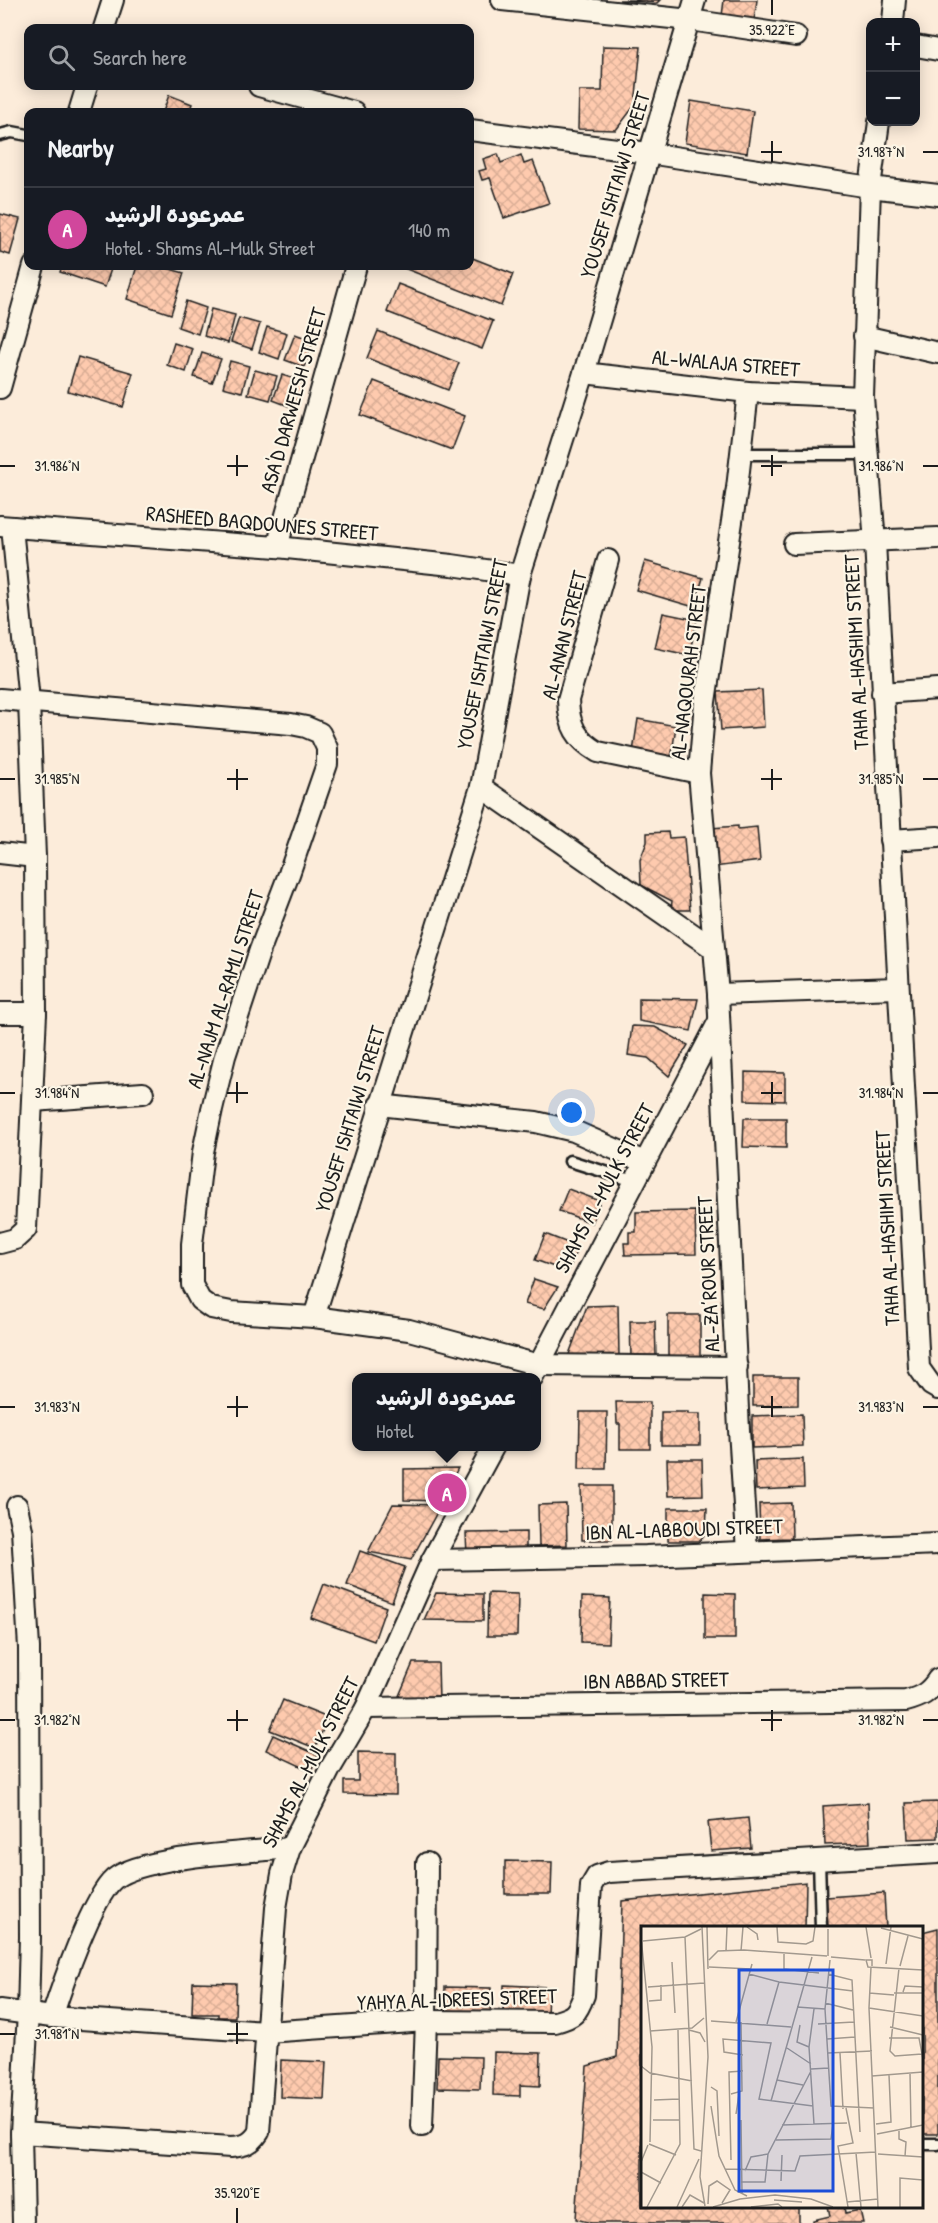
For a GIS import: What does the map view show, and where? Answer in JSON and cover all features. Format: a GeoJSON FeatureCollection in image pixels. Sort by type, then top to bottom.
{"type":"FeatureCollection","features":[{"type":"Feature","properties":{"kind":"street"},"geometry":{"type":"LineString","coordinates":[[105,24],[113,0]]}},
{"type":"Feature","properties":{"kind":"street"},"geometry":{"type":"LineString","coordinates":[[502,0],[690,20],[796,36]]}},
{"type":"Feature","properties":{"kind":"street","name":"YOUSEF ISHTAIWI STREET"},"geometry":{"type":"LineString","coordinates":[[314,1317],[481,787],[520,575],[584,373],[695,0]]}},
{"type":"Feature","properties":{"kind":"street"},"geometry":{"type":"LineString","coordinates":[[893,18],[895,0]]}},
{"type":"Feature","properties":{"kind":"street"},"geometry":{"type":"LineString","coordinates":[[920,47],[938,50]]}},
{"type":"Feature","properties":{"kind":"street"},"geometry":{"type":"LineString","coordinates":[[81,108],[86,90]]}},
{"type":"Feature","properties":{"kind":"street"},"geometry":{"type":"LineString","coordinates":[[274,90],[339,108]]}},
{"type":"Feature","properties":{"kind":"street","name":"TAHA AL-HASHIMI STREET"},"geometry":{"type":"LineString","coordinates":[[878,126],[870,187],[863,397],[875,542],[919,1368],[931,1385],[938,1389]]}},
{"type":"Feature","properties":{"kind":"street"},"geometry":{"type":"LineString","coordinates":[[474,131],[938,195]]}},
{"type":"Feature","properties":{"kind":"street"},"geometry":{"type":"LineString","coordinates":[[0,388],[33,270]]}},
{"type":"Feature","properties":{"kind":"street","name":"ASA'D DARWEESH STREET"},"geometry":{"type":"LineString","coordinates":[[277,547],[355,270]]}},
{"type":"Feature","properties":{"kind":"street"},"geometry":{"type":"LineString","coordinates":[[864,336],[938,353]]}},
{"type":"Feature","properties":{"kind":"street","name":"AL-WALAJA STREET"},"geometry":{"type":"LineString","coordinates":[[584,373],[748,392],[863,397]]}},
{"type":"Feature","properties":{"kind":"street","name":"AL-NAQOURAH STREET"},"geometry":{"type":"LineString","coordinates":[[718,994],[699,773],[705,702],[748,392]]}},
{"type":"Feature","properties":{"kind":"street"},"geometry":{"type":"LineString","coordinates":[[0,1243],[15,1239],[26,1229],[36,1013],[35,857],[29,701],[6,526]]}},
{"type":"Feature","properties":{"kind":"street","name":"RASHEED BAQDOUNES STREET"},"geometry":{"type":"LineString","coordinates":[[6,526],[277,547],[520,575]]}},
{"type":"Feature","properties":{"kind":"street"},"geometry":{"type":"LineString","coordinates":[[794,544],[938,538]]}},
{"type":"Feature","properties":{"kind":"street","name":"AL-ANAN STREET"},"geometry":{"type":"LineString","coordinates":[[608,560],[568,700],[569,715],[574,731],[586,745],[598,752],[699,773]]}},
{"type":"Feature","properties":{"kind":"street"},"geometry":{"type":"LineString","coordinates":[[882,693],[938,689]]}},
{"type":"Feature","properties":{"kind":"street","name":"AL-NAJM AL-RAMLI STREET"},"geometry":{"type":"LineString","coordinates":[[0,699],[291,724],[320,733],[327,748],[327,765],[260,950],[225,1056],[203,1152],[192,1244],[192,1285],[200,1300],[211,1308],[231,1312],[314,1317],[409,1330],[536,1371],[737,1367]]}},
{"type":"Feature","properties":{"kind":"street"},"geometry":{"type":"LineString","coordinates":[[481,787],[714,949]]}},
{"type":"Feature","properties":{"kind":"street"},"geometry":{"type":"LineString","coordinates":[[890,840],[938,837]]}},
{"type":"Feature","properties":{"kind":"street"},"geometry":{"type":"LineString","coordinates":[[0,853],[35,857]]}},
{"type":"Feature","properties":{"kind":"street"},"geometry":{"type":"LineString","coordinates":[[718,994],[897,987]]}},
{"type":"Feature","properties":{"kind":"street","name":"AL-ZA’ROUR STREET"},"geometry":{"type":"LineString","coordinates":[[718,994],[747,1551]]}},
{"type":"Feature","properties":{"kind":"street"},"geometry":{"type":"LineString","coordinates":[[0,1013],[36,1013]]}},
{"type":"Feature","properties":{"kind":"street","name":"SHAMS AL-MULK STREET"},"geometry":{"type":"LineString","coordinates":[[536,1371],[719,1021]]}},
{"type":"Feature","properties":{"kind":"street"},"geometry":{"type":"LineString","coordinates":[[33,1101],[143,1093]]}},
{"type":"Feature","properties":{"kind":"street"},"geometry":{"type":"LineString","coordinates":[[379,1106],[536,1122],[574,1131],[644,1162]]}},
{"type":"Feature","properties":{"kind":"street","name":"SHAMS AL-MULK STREET"},"geometry":{"type":"LineString","coordinates":[[21,2133],[243,2146],[252,2142],[259,2132],[276,1908],[282,1874],[290,1848],[330,1769],[366,1708],[432,1560],[491,1451]]}},
{"type":"Feature","properties":{"kind":"street"},"geometry":{"type":"LineString","coordinates":[[17,1506],[22,1530],[29,1648],[28,2013],[21,2133],[23,2223]]}},
{"type":"Feature","properties":{"kind":"street"},"geometry":{"type":"LineString","coordinates":[[938,1544],[938,1559]]}},
{"type":"Feature","properties":{"kind":"street","name":"IBN AL-LABBOUDI STREET"},"geometry":{"type":"LineString","coordinates":[[432,1560],[646,1556],[938,1544]]}},
{"type":"Feature","properties":{"kind":"street","name":"IBN ABBAD STREET"},"geometry":{"type":"LineString","coordinates":[[366,1708],[906,1701],[922,1697],[932,1689],[938,1679]]}},
{"type":"Feature","properties":{"kind":"street"},"geometry":{"type":"LineString","coordinates":[[52,2017],[67,1974],[94,1911],[114,1879],[135,1868],[156,1862],[290,1848]]}},
{"type":"Feature","properties":{"kind":"street","name":"YAHYA AL-IDREESI STREET"},"geometry":{"type":"LineString","coordinates":[[0,2010],[52,2017],[266,2032],[426,2021],[555,2022],[570,2018],[579,2009],[584,1995],[591,1886],[597,1876],[609,1872],[938,1853]]}},
{"type":"Feature","properties":{"kind":"street"},"geometry":{"type":"LineString","coordinates":[[422,2126],[426,2021],[427,1863]]}},
{"type":"Feature","properties":{"kind":"lane"},"geometry":{"type":"LineString","coordinates":[[0,135],[12,132],[24,134]]}},
{"type":"Feature","properties":{"kind":"lane"},"geometry":{"type":"LineString","coordinates":[[740,454],[868,454]]}},
{"type":"Feature","properties":{"kind":"lane"},"geometry":{"type":"LineString","coordinates":[[570,1161],[634,1181]]}},
{"type":"Feature","properties":{"kind":"lane"},"geometry":{"type":"LineString","coordinates":[[819,1860],[821,1926]]}},
{"type":"Feature","properties":{"kind":"lane"},"geometry":{"type":"LineString","coordinates":[[923,2144],[938,2145]]}},
{"type":"Feature","properties":{"kind":"building"},"geometry":{"type":"Polygon","coordinates":[[[619,0],[660,0],[657,3],[619,0]]]}},
{"type":"Feature","properties":{"kind":"building"},"geometry":{"type":"Polygon","coordinates":[[[724,0],[757,0],[754,20],[722,16],[724,0]]]}},
{"type":"Feature","properties":{"kind":"building"},"geometry":{"type":"Polygon","coordinates":[[[603,46],[641,47],[635,105],[616,130],[578,129],[579,91],[602,91],[603,46]]]}},
{"type":"Feature","properties":{"kind":"building"},"geometry":{"type":"Polygon","coordinates":[[[169,95],[192,104],[190,108],[164,108],[169,95]]]}},
{"type":"Feature","properties":{"kind":"building"},"geometry":{"type":"Polygon","coordinates":[[[691,101],[753,111],[747,153],[685,143],[691,101]]]}},
{"type":"Feature","properties":{"kind":"building"},"geometry":{"type":"Polygon","coordinates":[[[498,154],[501,163],[521,155],[524,164],[533,161],[549,203],[504,218],[490,178],[482,180],[479,171],[486,169],[483,159],[498,154]]]}},
{"type":"Feature","properties":{"kind":"building"},"geometry":{"type":"Polygon","coordinates":[[[0,214],[20,219],[10,255],[0,252],[0,214]]]}},
{"type":"Feature","properties":{"kind":"building"},"geometry":{"type":"Polygon","coordinates":[[[474,259],[513,274],[501,306],[409,270],[474,270],[474,259]]]}},
{"type":"Feature","properties":{"kind":"building"},"geometry":{"type":"Polygon","coordinates":[[[61,270],[111,270],[105,287],[60,272],[61,270]]]}},
{"type":"Feature","properties":{"kind":"building"},"geometry":{"type":"Polygon","coordinates":[[[136,270],[174,270],[184,273],[171,314],[127,299],[136,270]]]}},
{"type":"Feature","properties":{"kind":"building"},"geometry":{"type":"Polygon","coordinates":[[[398,284],[493,321],[482,349],[387,312],[398,284]]]}},
{"type":"Feature","properties":{"kind":"building"},"geometry":{"type":"Polygon","coordinates":[[[186,301],[206,308],[198,334],[178,327],[186,301]]]}},
{"type":"Feature","properties":{"kind":"building"},"geometry":{"type":"Polygon","coordinates":[[[211,309],[235,315],[228,343],[204,336],[211,309]]]}},
{"type":"Feature","properties":{"kind":"building"},"geometry":{"type":"Polygon","coordinates":[[[239,318],[260,324],[252,349],[231,342],[239,318]]]}},
{"type":"Feature","properties":{"kind":"building"},"geometry":{"type":"Polygon","coordinates":[[[267,327],[287,333],[279,359],[259,352],[267,327]]]}},
{"type":"Feature","properties":{"kind":"building"},"geometry":{"type":"Polygon","coordinates":[[[378,331],[459,363],[448,390],[367,358],[378,331]]]}},
{"type":"Feature","properties":{"kind":"building"},"geometry":{"type":"Polygon","coordinates":[[[295,334],[314,341],[304,367],[285,360],[295,334]]]}},
{"type":"Feature","properties":{"kind":"building"},"geometry":{"type":"Polygon","coordinates":[[[174,343],[193,349],[186,372],[167,365],[174,343]]]}},
{"type":"Feature","properties":{"kind":"building"},"geometry":{"type":"Polygon","coordinates":[[[202,353],[221,359],[212,383],[194,377],[202,353]]]}},
{"type":"Feature","properties":{"kind":"building"},"geometry":{"type":"Polygon","coordinates":[[[78,357],[133,373],[123,407],[68,391],[78,357]]]}},
{"type":"Feature","properties":{"kind":"building"},"geometry":{"type":"Polygon","coordinates":[[[230,361],[249,366],[242,392],[223,387],[230,361]]]}},
{"type":"Feature","properties":{"kind":"building"},"geometry":{"type":"Polygon","coordinates":[[[255,370],[277,376],[270,400],[248,394],[255,370]]]}},
{"type":"Feature","properties":{"kind":"building"},"geometry":{"type":"Polygon","coordinates":[[[282,375],[304,382],[294,408],[273,400],[282,375]]]}},
{"type":"Feature","properties":{"kind":"building"},"geometry":{"type":"Polygon","coordinates":[[[374,381],[465,416],[452,450],[360,415],[374,381]]]}},
{"type":"Feature","properties":{"kind":"building"},"geometry":{"type":"Polygon","coordinates":[[[645,561],[703,578],[694,607],[636,590],[645,561]]]}},
{"type":"Feature","properties":{"kind":"building"},"geometry":{"type":"Polygon","coordinates":[[[663,613],[697,620],[689,655],[655,648],[663,613]]]}},
{"type":"Feature","properties":{"kind":"building"},"geometry":{"type":"Polygon","coordinates":[[[762,690],[764,727],[721,730],[718,692],[762,690]]]}},
{"type":"Feature","properties":{"kind":"building"},"geometry":{"type":"Polygon","coordinates":[[[638,719],[676,726],[671,759],[633,752],[638,719]]]}},
{"type":"Feature","properties":{"kind":"building"},"geometry":{"type":"Polygon","coordinates":[[[738,826],[738,829],[757,827],[760,861],[714,867],[711,828],[738,826]]]}},
{"type":"Feature","properties":{"kind":"building"},"geometry":{"type":"Polygon","coordinates":[[[668,832],[669,838],[684,837],[690,910],[671,910],[672,901],[641,885],[640,860],[647,842],[647,833],[668,832]]]}},
{"type":"Feature","properties":{"kind":"building"},"geometry":{"type":"Polygon","coordinates":[[[639,998],[698,999],[691,1031],[639,1021],[639,998]]]}},
{"type":"Feature","properties":{"kind":"building"},"geometry":{"type":"Polygon","coordinates":[[[632,1026],[655,1027],[688,1045],[669,1076],[648,1058],[628,1055],[632,1026]]]}},
{"type":"Feature","properties":{"kind":"building"},"geometry":{"type":"Polygon","coordinates":[[[745,1072],[785,1073],[785,1101],[745,1100],[745,1072]]]}},
{"type":"Feature","properties":{"kind":"building"},"geometry":{"type":"Polygon","coordinates":[[[744,1118],[786,1118],[786,1148],[743,1147],[744,1118]]]}},
{"type":"Feature","properties":{"kind":"building"},"geometry":{"type":"Polygon","coordinates":[[[568,1189],[600,1201],[592,1223],[559,1211],[568,1189]]]}},
{"type":"Feature","properties":{"kind":"building"},"geometry":{"type":"Polygon","coordinates":[[[695,1211],[696,1254],[625,1255],[624,1243],[629,1243],[629,1232],[636,1232],[636,1212],[695,1211]]]}},
{"type":"Feature","properties":{"kind":"building"},"geometry":{"type":"Polygon","coordinates":[[[545,1234],[578,1247],[568,1272],[535,1260],[545,1234]]]}},
{"type":"Feature","properties":{"kind":"building"},"geometry":{"type":"Polygon","coordinates":[[[534,1279],[558,1287],[544,1309],[525,1304],[534,1279]]]}},
{"type":"Feature","properties":{"kind":"building"},"geometry":{"type":"Polygon","coordinates":[[[618,1305],[619,1356],[568,1357],[587,1306],[618,1305]]]}},
{"type":"Feature","properties":{"kind":"building"},"geometry":{"type":"Polygon","coordinates":[[[668,1315],[700,1315],[700,1357],[668,1357],[668,1315]]]}},
{"type":"Feature","properties":{"kind":"building"},"geometry":{"type":"Polygon","coordinates":[[[630,1321],[655,1321],[656,1356],[631,1357],[630,1321]]]}},
{"type":"Feature","properties":{"kind":"building"},"geometry":{"type":"Polygon","coordinates":[[[753,1377],[798,1377],[798,1405],[753,1406],[753,1377]]]}},
{"type":"Feature","properties":{"kind":"building"},"geometry":{"type":"Polygon","coordinates":[[[616,1402],[650,1402],[650,1449],[620,1449],[620,1424],[617,1424],[616,1402]]]}},
{"type":"Feature","properties":{"kind":"building"},"geometry":{"type":"Polygon","coordinates":[[[580,1412],[607,1412],[606,1469],[579,1469],[580,1412]]]}},
{"type":"Feature","properties":{"kind":"building"},"geometry":{"type":"Polygon","coordinates":[[[661,1412],[700,1414],[700,1445],[661,1445],[661,1412]]]}},
{"type":"Feature","properties":{"kind":"building"},"geometry":{"type":"Polygon","coordinates":[[[802,1414],[803,1446],[752,1448],[752,1416],[802,1414]]]}},
{"type":"Feature","properties":{"kind":"building"},"geometry":{"type":"Polygon","coordinates":[[[667,1459],[702,1459],[703,1495],[668,1496],[667,1459]]]}},
{"type":"Feature","properties":{"kind":"building"},"geometry":{"type":"Polygon","coordinates":[[[803,1459],[804,1488],[756,1490],[755,1461],[803,1459]]]}},
{"type":"Feature","properties":{"kind":"building"},"geometry":{"type":"Polygon","coordinates":[[[458,1468],[441,1501],[404,1500],[404,1469],[458,1468]]]}},
{"type":"Feature","properties":{"kind":"building"},"geometry":{"type":"Polygon","coordinates":[[[581,1486],[612,1486],[612,1540],[582,1540],[581,1486]]]}},
{"type":"Feature","properties":{"kind":"building"},"geometry":{"type":"Polygon","coordinates":[[[791,1503],[792,1538],[760,1539],[759,1504],[791,1503]]]}},
{"type":"Feature","properties":{"kind":"building"},"geometry":{"type":"Polygon","coordinates":[[[393,1504],[441,1505],[411,1560],[368,1552],[393,1504]]]}},
{"type":"Feature","properties":{"kind":"building"},"geometry":{"type":"Polygon","coordinates":[[[566,1504],[567,1545],[539,1546],[538,1505],[566,1504]]]}},
{"type":"Feature","properties":{"kind":"building"},"geometry":{"type":"Polygon","coordinates":[[[668,1508],[707,1508],[706,1533],[699,1541],[668,1541],[668,1508]]]}},
{"type":"Feature","properties":{"kind":"building"},"geometry":{"type":"Polygon","coordinates":[[[526,1532],[526,1554],[467,1555],[466,1533],[526,1532]]]}},
{"type":"Feature","properties":{"kind":"building"},"geometry":{"type":"Polygon","coordinates":[[[360,1551],[405,1567],[392,1602],[347,1585],[360,1551]]]}},
{"type":"Feature","properties":{"kind":"building"},"geometry":{"type":"Polygon","coordinates":[[[324,1584],[386,1607],[374,1641],[311,1618],[324,1584]]]}},
{"type":"Feature","properties":{"kind":"building"},"geometry":{"type":"Polygon","coordinates":[[[436,1593],[483,1594],[483,1621],[424,1620],[436,1593]]]}},
{"type":"Feature","properties":{"kind":"building"},"geometry":{"type":"Polygon","coordinates":[[[488,1593],[518,1594],[517,1636],[487,1636],[488,1593]]]}},
{"type":"Feature","properties":{"kind":"building"},"geometry":{"type":"Polygon","coordinates":[[[705,1593],[735,1594],[735,1639],[705,1639],[705,1593]]]}},
{"type":"Feature","properties":{"kind":"building"},"geometry":{"type":"Polygon","coordinates":[[[582,1597],[610,1598],[608,1643],[581,1642],[582,1597]]]}},
{"type":"Feature","properties":{"kind":"building"},"geometry":{"type":"Polygon","coordinates":[[[413,1663],[438,1663],[439,1702],[396,1703],[413,1663]]]}},
{"type":"Feature","properties":{"kind":"building"},"geometry":{"type":"Polygon","coordinates":[[[283,1700],[328,1718],[315,1748],[270,1730],[283,1700]]]}},
{"type":"Feature","properties":{"kind":"building"},"geometry":{"type":"Polygon","coordinates":[[[273,1735],[318,1755],[311,1771],[266,1750],[273,1735]]]}},
{"type":"Feature","properties":{"kind":"building"},"geometry":{"type":"Polygon","coordinates":[[[358,1752],[396,1753],[396,1795],[344,1794],[344,1781],[358,1781],[358,1752]]]}},
{"type":"Feature","properties":{"kind":"building"},"geometry":{"type":"Polygon","coordinates":[[[938,1802],[938,1838],[908,1839],[906,1803],[938,1802]]]}},
{"type":"Feature","properties":{"kind":"building"},"geometry":{"type":"Polygon","coordinates":[[[868,1803],[870,1843],[825,1845],[823,1806],[868,1803]]]}},
{"type":"Feature","properties":{"kind":"building"},"geometry":{"type":"Polygon","coordinates":[[[748,1818],[751,1848],[711,1851],[708,1822],[748,1818]]]}},
{"type":"Feature","properties":{"kind":"building"},"geometry":{"type":"Polygon","coordinates":[[[505,1861],[552,1862],[551,1894],[505,1894],[505,1861]]]}},
{"type":"Feature","properties":{"kind":"building"},"geometry":{"type":"Polygon","coordinates":[[[806,1882],[805,1926],[641,1926],[641,2208],[799,2208],[799,2223],[591,2223],[576,2219],[587,2066],[617,2057],[622,1901],[806,1882]]]}},
{"type":"Feature","properties":{"kind":"building"},"geometry":{"type":"Polygon","coordinates":[[[884,1893],[886,1926],[828,1926],[826,1897],[884,1893]]]}},
{"type":"Feature","properties":{"kind":"building"},"geometry":{"type":"Polygon","coordinates":[[[938,1928],[938,2134],[923,2134],[923,1932],[938,1928]]]}},
{"type":"Feature","properties":{"kind":"building"},"geometry":{"type":"Polygon","coordinates":[[[193,1982],[236,1983],[235,2017],[218,2017],[218,2014],[192,2014],[193,1982]]]}},
{"type":"Feature","properties":{"kind":"building"},"geometry":{"type":"Polygon","coordinates":[[[504,1985],[548,1987],[547,2017],[503,2015],[504,1985]]]}},
{"type":"Feature","properties":{"kind":"building"},"geometry":{"type":"Polygon","coordinates":[[[445,1987],[491,1988],[490,2016],[444,2016],[445,1987]]]}},
{"type":"Feature","properties":{"kind":"building"},"geometry":{"type":"Polygon","coordinates":[[[494,2052],[541,2053],[540,2086],[520,2085],[520,2096],[493,2095],[494,2052]]]}},
{"type":"Feature","properties":{"kind":"building"},"geometry":{"type":"Polygon","coordinates":[[[438,2056],[481,2057],[480,2089],[437,2088],[438,2056]]]}},
{"type":"Feature","properties":{"kind":"building"},"geometry":{"type":"Polygon","coordinates":[[[281,2060],[326,2062],[324,2099],[280,2097],[281,2060]]]}},
{"type":"Feature","properties":{"kind":"building"},"geometry":{"type":"Polygon","coordinates":[[[828,2208],[844,2208],[845,2213],[860,2210],[863,2223],[813,2223],[813,2220],[830,2216],[828,2208]]]}},
{"type":"Feature","properties":{"kind":"place","name":"عمرعوده الرشيد"},"geometry":{"type":"Point","coordinates":[447,1493]}}]}
